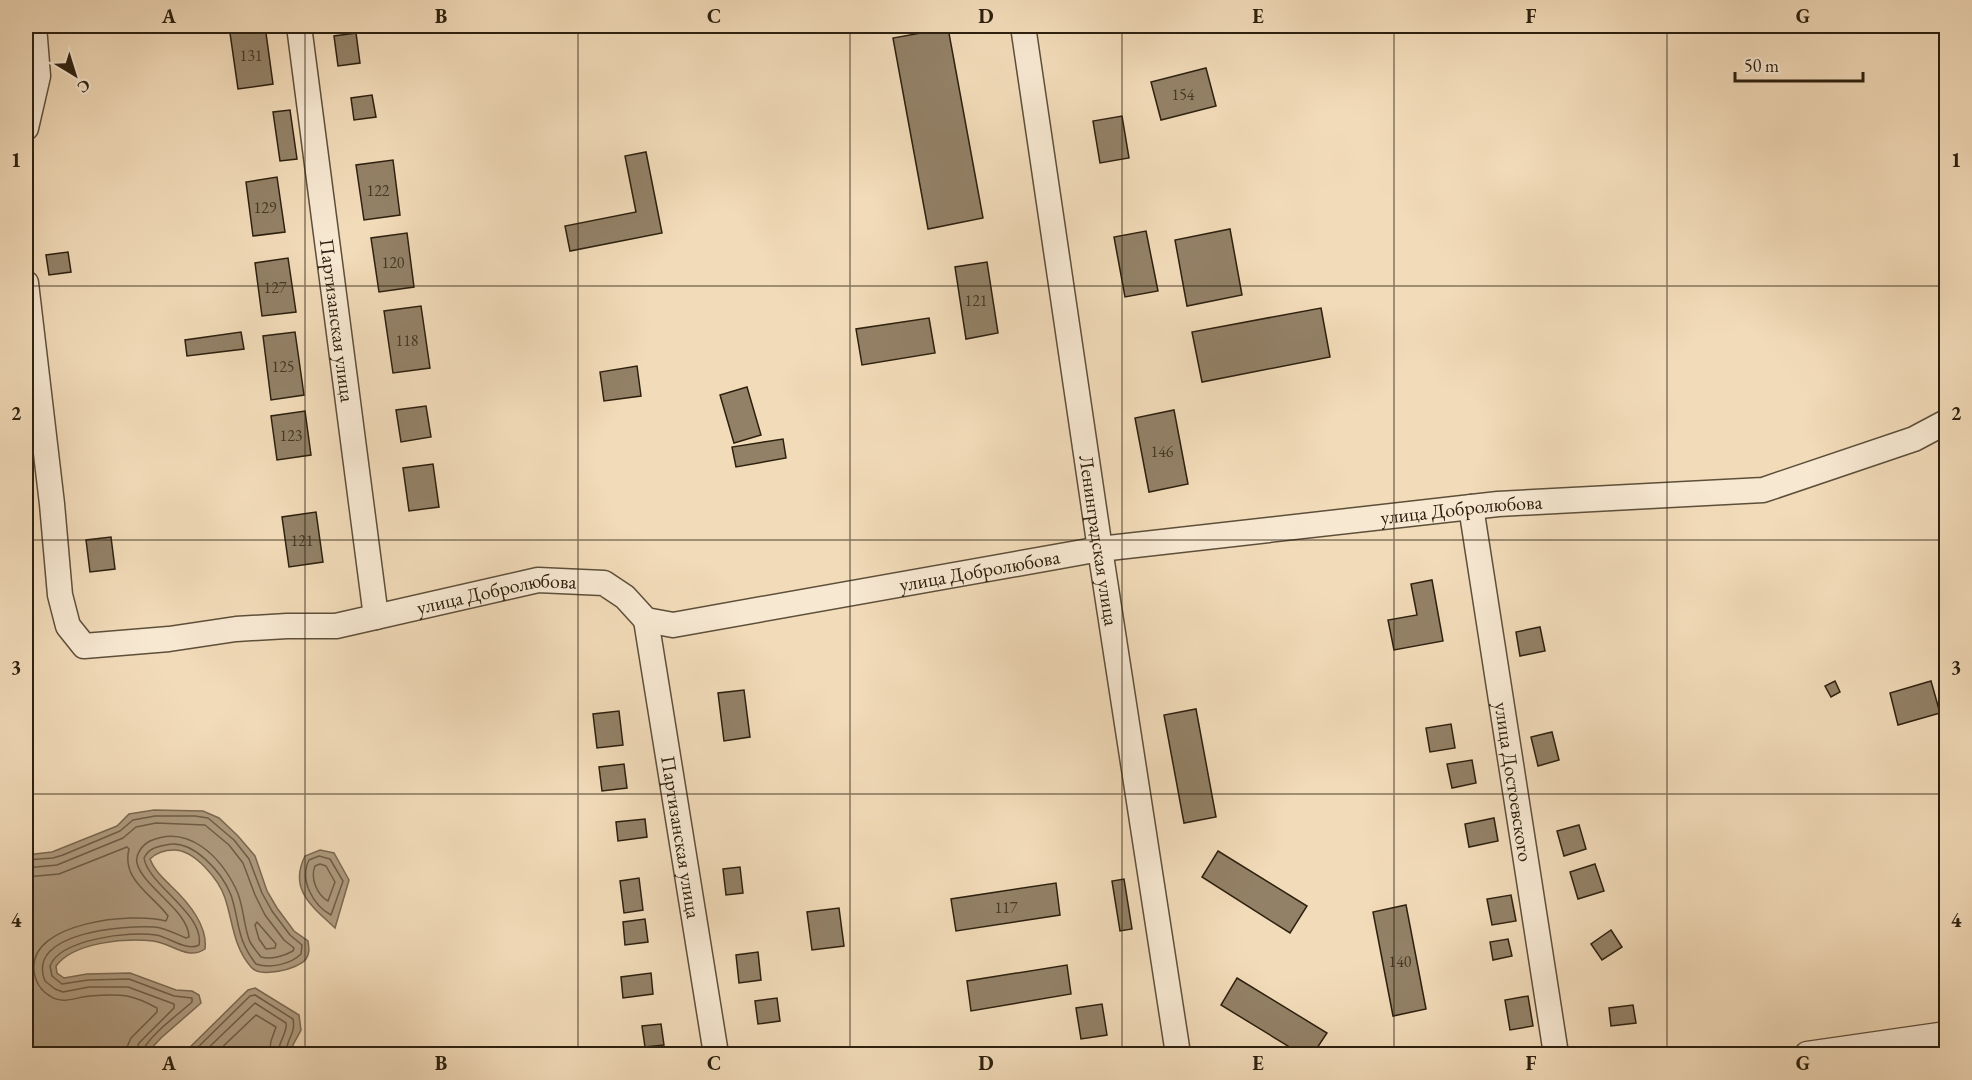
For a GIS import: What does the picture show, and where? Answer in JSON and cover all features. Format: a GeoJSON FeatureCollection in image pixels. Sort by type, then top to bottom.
{"type":"FeatureCollection","features":[{"type":"Feature","properties":{"kind":"street"},"geometry":{"type":"LineString","coordinates":[[26,128],[38,76],[34,26]]}},
{"type":"Feature","properties":{"kind":"street","name":"Партизанская улица"},"geometry":{"type":"LineString","coordinates":[[299,26],[376,617]]}},
{"type":"Feature","properties":{"kind":"street","name":"Ленинградская улица"},"geometry":{"type":"LineString","coordinates":[[1023,26],[1100,549],[1178,1054]]}},
{"type":"Feature","properties":{"kind":"street","name":"улица Добролюбова"},"geometry":{"type":"LineString","coordinates":[[26,283],[52,504],[60,595],[68,626],[84,646],[169,639],[236,629],[336,626],[538,580],[604,583],[625,597],[646,620],[673,625],[1100,549],[1471,507],[1763,490],[1914,439],[1947,422]]}},
{"type":"Feature","properties":{"kind":"street","name":"улица Достоевского"},"geometry":{"type":"LineString","coordinates":[[1471,507],[1556,1054]]}},
{"type":"Feature","properties":{"kind":"street","name":"Партизанская улица"},"geometry":{"type":"LineString","coordinates":[[646,620],[716,1054]]}},
{"type":"Feature","properties":{"kind":"street"},"geometry":{"type":"LineString","coordinates":[[1807,1054],[1947,1034]]}},
{"type":"Feature","properties":{"kind":"water"},"geometry":{"type":"Polygon","coordinates":[[[154,810],[203,811],[219,818],[238,836],[255,856],[267,891],[277,908],[294,931],[308,941],[309,950],[306,959],[295,966],[278,971],[262,972],[251,967],[240,951],[225,898],[212,875],[198,860],[182,851],[161,852],[150,859],[158,873],[183,898],[195,914],[203,931],[205,949],[192,953],[160,942],[142,940],[101,943],[64,958],[56,966],[57,973],[64,978],[87,974],[130,973],[176,990],[192,991],[199,995],[201,1003],[146,1054],[26,1054],[26,855],[52,852],[117,826],[129,814],[154,810]]]}},
{"type":"Feature","properties":{"kind":"water"},"geometry":{"type":"Polygon","coordinates":[[[320,850],[334,853],[349,880],[335,928],[305,897],[299,879],[305,856],[320,850]]]}},
{"type":"Feature","properties":{"kind":"water"},"geometry":{"type":"Polygon","coordinates":[[[255,988],[299,1015],[301,1030],[293,1045],[293,1054],[183,1054],[248,990],[255,988]]]}},
{"type":"Feature","properties":{"kind":"building"},"geometry":{"type":"Polygon","coordinates":[[[229,26],[265,26],[273,84],[238,89],[229,26]]]}},
{"type":"Feature","properties":{"kind":"building"},"geometry":{"type":"Polygon","coordinates":[[[948,28],[983,218],[928,229],[893,38],[948,28]]]}},
{"type":"Feature","properties":{"kind":"building"},"geometry":{"type":"Polygon","coordinates":[[[356,33],[360,63],[338,66],[334,36],[356,33]]]}},
{"type":"Feature","properties":{"kind":"building"},"geometry":{"type":"Polygon","coordinates":[[[1206,68],[1216,106],[1161,120],[1151,82],[1206,68]]]}},
{"type":"Feature","properties":{"kind":"building"},"geometry":{"type":"Polygon","coordinates":[[[372,95],[376,117],[354,120],[351,98],[372,95]]]}},
{"type":"Feature","properties":{"kind":"building"},"geometry":{"type":"Polygon","coordinates":[[[290,110],[297,159],[280,161],[273,112],[290,110]]]}},
{"type":"Feature","properties":{"kind":"building"},"geometry":{"type":"Polygon","coordinates":[[[1122,116],[1129,158],[1100,163],[1093,121],[1122,116]]]}},
{"type":"Feature","properties":{"kind":"building"},"geometry":{"type":"Polygon","coordinates":[[[646,152],[662,233],[570,251],[565,226],[636,212],[625,156],[646,152]]]}},
{"type":"Feature","properties":{"kind":"building"},"geometry":{"type":"Polygon","coordinates":[[[393,160],[400,215],[364,220],[356,165],[393,160]]]}},
{"type":"Feature","properties":{"kind":"building"},"geometry":{"type":"Polygon","coordinates":[[[277,177],[285,232],[253,236],[246,182],[277,177]]]}},
{"type":"Feature","properties":{"kind":"building"},"geometry":{"type":"Polygon","coordinates":[[[1230,229],[1242,295],[1187,306],[1175,240],[1230,229]]]}},
{"type":"Feature","properties":{"kind":"building"},"geometry":{"type":"Polygon","coordinates":[[[1146,231],[1158,291],[1125,297],[1114,237],[1146,231]]]}},
{"type":"Feature","properties":{"kind":"building"},"geometry":{"type":"Polygon","coordinates":[[[407,233],[414,287],[379,292],[371,238],[407,233]]]}},
{"type":"Feature","properties":{"kind":"building"},"geometry":{"type":"Polygon","coordinates":[[[68,252],[71,272],[49,275],[46,255],[68,252]]]}},
{"type":"Feature","properties":{"kind":"building"},"geometry":{"type":"Polygon","coordinates":[[[288,258],[296,312],[262,316],[255,263],[288,258]]]}},
{"type":"Feature","properties":{"kind":"building"},"geometry":{"type":"Polygon","coordinates":[[[987,262],[998,333],[966,339],[955,267],[987,262]]]}},
{"type":"Feature","properties":{"kind":"building"},"geometry":{"type":"Polygon","coordinates":[[[421,306],[430,368],[393,373],[384,311],[421,306]]]}},
{"type":"Feature","properties":{"kind":"building"},"geometry":{"type":"Polygon","coordinates":[[[1321,308],[1330,357],[1202,382],[1192,332],[1321,308]]]}},
{"type":"Feature","properties":{"kind":"building"},"geometry":{"type":"Polygon","coordinates":[[[929,318],[935,353],[862,365],[856,329],[929,318]]]}},
{"type":"Feature","properties":{"kind":"building"},"geometry":{"type":"Polygon","coordinates":[[[241,332],[244,349],[187,356],[185,340],[241,332]]]}},
{"type":"Feature","properties":{"kind":"building"},"geometry":{"type":"Polygon","coordinates":[[[295,332],[304,395],[271,400],[263,336],[295,332]]]}},
{"type":"Feature","properties":{"kind":"building"},"geometry":{"type":"Polygon","coordinates":[[[637,366],[641,396],[604,401],[600,372],[637,366]]]}},
{"type":"Feature","properties":{"kind":"building"},"geometry":{"type":"Polygon","coordinates":[[[747,387],[761,435],[734,443],[720,395],[747,387]]]}},
{"type":"Feature","properties":{"kind":"building"},"geometry":{"type":"Polygon","coordinates":[[[426,406],[431,437],[401,442],[396,410],[426,406]]]}},
{"type":"Feature","properties":{"kind":"building"},"geometry":{"type":"Polygon","coordinates":[[[1174,410],[1188,484],[1149,492],[1135,418],[1174,410]]]}},
{"type":"Feature","properties":{"kind":"building"},"geometry":{"type":"Polygon","coordinates":[[[305,411],[311,455],[277,460],[271,416],[305,411]]]}},
{"type":"Feature","properties":{"kind":"building"},"geometry":{"type":"Polygon","coordinates":[[[783,439],[786,458],[736,467],[732,447],[783,439]]]}},
{"type":"Feature","properties":{"kind":"building"},"geometry":{"type":"Polygon","coordinates":[[[433,464],[439,507],[409,511],[403,468],[433,464]]]}},
{"type":"Feature","properties":{"kind":"building"},"geometry":{"type":"Polygon","coordinates":[[[316,512],[323,562],[289,567],[282,517],[316,512]]]}},
{"type":"Feature","properties":{"kind":"building"},"geometry":{"type":"Polygon","coordinates":[[[111,537],[115,569],[90,572],[86,540],[111,537]]]}},
{"type":"Feature","properties":{"kind":"building"},"geometry":{"type":"Polygon","coordinates":[[[1432,580],[1443,641],[1394,650],[1388,620],[1417,615],[1411,584],[1432,580]]]}},
{"type":"Feature","properties":{"kind":"building"},"geometry":{"type":"Polygon","coordinates":[[[1540,627],[1545,651],[1520,656],[1516,632],[1540,627]]]}},
{"type":"Feature","properties":{"kind":"building"},"geometry":{"type":"Polygon","coordinates":[[[1835,681],[1840,692],[1831,697],[1825,686],[1835,681]]]}},
{"type":"Feature","properties":{"kind":"building"},"geometry":{"type":"Polygon","coordinates":[[[1931,681],[1940,713],[1898,725],[1890,693],[1931,681]]]}},
{"type":"Feature","properties":{"kind":"building"},"geometry":{"type":"Polygon","coordinates":[[[744,690],[750,737],[724,741],[718,693],[744,690]]]}},
{"type":"Feature","properties":{"kind":"building"},"geometry":{"type":"Polygon","coordinates":[[[1196,709],[1216,817],[1184,823],[1164,715],[1196,709]]]}},
{"type":"Feature","properties":{"kind":"building"},"geometry":{"type":"Polygon","coordinates":[[[619,711],[623,745],[597,748],[593,714],[619,711]]]}},
{"type":"Feature","properties":{"kind":"building"},"geometry":{"type":"Polygon","coordinates":[[[1946,714],[1946,732],[1942,715],[1946,714]]]}},
{"type":"Feature","properties":{"kind":"building"},"geometry":{"type":"Polygon","coordinates":[[[1451,724],[1455,748],[1430,752],[1426,728],[1451,724]]]}},
{"type":"Feature","properties":{"kind":"building"},"geometry":{"type":"Polygon","coordinates":[[[1552,732],[1559,760],[1538,766],[1531,737],[1552,732]]]}},
{"type":"Feature","properties":{"kind":"building"},"geometry":{"type":"Polygon","coordinates":[[[1472,760],[1476,783],[1452,788],[1447,764],[1472,760]]]}},
{"type":"Feature","properties":{"kind":"building"},"geometry":{"type":"Polygon","coordinates":[[[624,764],[627,788],[602,791],[599,767],[624,764]]]}},
{"type":"Feature","properties":{"kind":"building"},"geometry":{"type":"Polygon","coordinates":[[[1494,818],[1498,841],[1469,847],[1465,824],[1494,818]]]}},
{"type":"Feature","properties":{"kind":"building"},"geometry":{"type":"Polygon","coordinates":[[[645,819],[647,837],[618,841],[616,822],[645,819]]]}},
{"type":"Feature","properties":{"kind":"building"},"geometry":{"type":"Polygon","coordinates":[[[1579,825],[1586,849],[1564,856],[1557,831],[1579,825]]]}},
{"type":"Feature","properties":{"kind":"building"},"geometry":{"type":"Polygon","coordinates":[[[1218,851],[1307,906],[1290,933],[1202,877],[1218,851]]]}},
{"type":"Feature","properties":{"kind":"building"},"geometry":{"type":"Polygon","coordinates":[[[1595,864],[1604,891],[1578,899],[1570,872],[1595,864]]]}},
{"type":"Feature","properties":{"kind":"building"},"geometry":{"type":"Polygon","coordinates":[[[740,867],[743,893],[726,895],[723,869],[740,867]]]}},
{"type":"Feature","properties":{"kind":"building"},"geometry":{"type":"Polygon","coordinates":[[[639,878],[643,910],[624,913],[620,881],[639,878]]]}},
{"type":"Feature","properties":{"kind":"building"},"geometry":{"type":"Polygon","coordinates":[[[1124,879],[1132,929],[1120,931],[1112,881],[1124,879]]]}},
{"type":"Feature","properties":{"kind":"building"},"geometry":{"type":"Polygon","coordinates":[[[1056,883],[1060,915],[956,931],[951,899],[1056,883]]]}},
{"type":"Feature","properties":{"kind":"building"},"geometry":{"type":"Polygon","coordinates":[[[1511,895],[1516,921],[1492,925],[1487,899],[1511,895]]]}},
{"type":"Feature","properties":{"kind":"building"},"geometry":{"type":"Polygon","coordinates":[[[1406,905],[1426,1009],[1393,1016],[1373,912],[1406,905]]]}},
{"type":"Feature","properties":{"kind":"building"},"geometry":{"type":"Polygon","coordinates":[[[839,908],[844,946],[812,950],[807,912],[839,908]]]}},
{"type":"Feature","properties":{"kind":"building"},"geometry":{"type":"Polygon","coordinates":[[[645,919],[648,942],[625,945],[623,922],[645,919]]]}},
{"type":"Feature","properties":{"kind":"building"},"geometry":{"type":"Polygon","coordinates":[[[1611,930],[1622,947],[1602,960],[1591,944],[1611,930]]]}},
{"type":"Feature","properties":{"kind":"building"},"geometry":{"type":"Polygon","coordinates":[[[1508,939],[1512,956],[1493,960],[1490,942],[1508,939]]]}},
{"type":"Feature","properties":{"kind":"building"},"geometry":{"type":"Polygon","coordinates":[[[758,952],[761,980],[739,983],[736,955],[758,952]]]}},
{"type":"Feature","properties":{"kind":"building"},"geometry":{"type":"Polygon","coordinates":[[[1067,965],[1071,994],[971,1011],[967,981],[1067,965]]]}},
{"type":"Feature","properties":{"kind":"building"},"geometry":{"type":"Polygon","coordinates":[[[651,973],[653,994],[623,998],[621,977],[651,973]]]}},
{"type":"Feature","properties":{"kind":"building"},"geometry":{"type":"Polygon","coordinates":[[[1237,978],[1327,1033],[1313,1054],[1301,1054],[1221,1005],[1237,978]]]}},
{"type":"Feature","properties":{"kind":"building"},"geometry":{"type":"Polygon","coordinates":[[[1528,996],[1533,1026],[1510,1030],[1505,1000],[1528,996]]]}},
{"type":"Feature","properties":{"kind":"building"},"geometry":{"type":"Polygon","coordinates":[[[777,998],[780,1021],[758,1024],[755,1001],[777,998]]]}},
{"type":"Feature","properties":{"kind":"building"},"geometry":{"type":"Polygon","coordinates":[[[1102,1004],[1107,1035],[1081,1039],[1076,1008],[1102,1004]]]}},
{"type":"Feature","properties":{"kind":"building"},"geometry":{"type":"Polygon","coordinates":[[[1633,1005],[1636,1023],[1611,1026],[1609,1008],[1633,1005]]]}},
{"type":"Feature","properties":{"kind":"building"},"geometry":{"type":"Polygon","coordinates":[[[661,1024],[664,1045],[645,1047],[642,1026],[661,1024]]]}},
{"type":"Feature","properties":{"kind":"building"},"geometry":{"type":"Polygon","coordinates":[[[1538,1050],[1539,1054],[1517,1054],[1538,1050]]]}}]}
